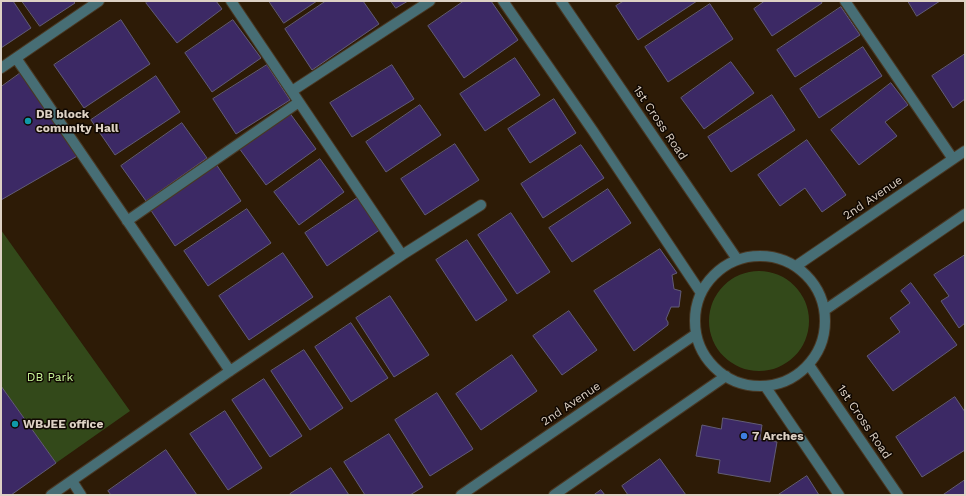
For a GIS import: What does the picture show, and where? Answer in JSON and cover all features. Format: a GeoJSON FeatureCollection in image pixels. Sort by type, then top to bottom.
{"type":"FeatureCollection","features":[{"type":"Feature","properties":{"kind":"street"},"geometry":{"type":"LineString","coordinates":[[1,68],[99,1]]}},
{"type":"Feature","properties":{"kind":"street"},"geometry":{"type":"LineString","coordinates":[[231,1],[402,255]]}},
{"type":"Feature","properties":{"kind":"street"},"geometry":{"type":"LineString","coordinates":[[292,91],[430,1]]}},
{"type":"Feature","properties":{"kind":"street"},"geometry":{"type":"LineString","coordinates":[[503,1],[593,131],[701,293]]}},
{"type":"Feature","properties":{"kind":"street","name":"1st Cross Road"},"geometry":{"type":"LineString","coordinates":[[561,1],[737,259]]}},
{"type":"Feature","properties":{"kind":"street"},"geometry":{"type":"LineString","coordinates":[[845,1],[953,159]]}},
{"type":"Feature","properties":{"kind":"street"},"geometry":{"type":"LineString","coordinates":[[16,58],[230,371]]}},
{"type":"Feature","properties":{"kind":"street"},"geometry":{"type":"LineString","coordinates":[[127,221],[299,102]]}},
{"type":"Feature","properties":{"kind":"street","name":"2nd Avenue"},"geometry":{"type":"LineString","coordinates":[[796,266],[965,151]]}},
{"type":"Feature","properties":{"kind":"street"},"geometry":{"type":"LineString","coordinates":[[51,495],[230,371],[402,255],[481,205]]}},
{"type":"Feature","properties":{"kind":"street"},"geometry":{"type":"LineString","coordinates":[[825,310],[965,214]]}},
{"type":"Feature","properties":{"kind":"street"},"geometry":{"type":"LineString","coordinates":[[752,256],[767,256],[782,259],[796,266],[807,274],[815,284],[825,310],[826,324],[824,339],[818,353],[809,364],[796,375],[781,383],[765,386],[752,385],[738,382],[726,376],[716,369],[707,359],[700,347],[696,334],[696,306],[701,293],[710,279],[722,267],[737,259],[752,256]]}},
{"type":"Feature","properties":{"kind":"street","name":"2nd Avenue"},"geometry":{"type":"LineString","coordinates":[[461,495],[696,334]]}},
{"type":"Feature","properties":{"kind":"street","name":"1st Cross Road"},"geometry":{"type":"LineString","coordinates":[[809,364],[898,495]]}},
{"type":"Feature","properties":{"kind":"street"},"geometry":{"type":"LineString","coordinates":[[554,495],[726,376]]}},
{"type":"Feature","properties":{"kind":"street"},"geometry":{"type":"LineString","coordinates":[[765,386],[839,495]]}},
{"type":"Feature","properties":{"kind":"street"},"geometry":{"type":"LineString","coordinates":[[72,481],[81,495]]}},
{"type":"Feature","properties":{"kind":"green space","name":"DB Park"},"geometry":{"type":"Polygon","coordinates":[[[1,230],[130,411],[56,463],[1,386],[1,230]]]}},
{"type":"Feature","properties":{"kind":"green space"},"geometry":{"type":"Polygon","coordinates":[[[759,271],[769,272],[787,279],[801,293],[808,311],[808,331],[801,349],[787,363],[769,370],[759,371],[749,370],[731,363],[717,349],[710,331],[709,321],[710,311],[717,293],[731,279],[749,272],[759,271]]]}},
{"type":"Feature","properties":{"kind":"building"},"geometry":{"type":"Polygon","coordinates":[[[1,1],[13,1],[31,28],[1,48],[1,1]]]}},
{"type":"Feature","properties":{"kind":"building"},"geometry":{"type":"Polygon","coordinates":[[[22,1],[73,1],[75,3],[40,26],[22,1]]]}},
{"type":"Feature","properties":{"kind":"building"},"geometry":{"type":"Polygon","coordinates":[[[148,1],[216,1],[222,9],[177,43],[146,3],[148,1]]]}},
{"type":"Feature","properties":{"kind":"building"},"geometry":{"type":"Polygon","coordinates":[[[269,1],[317,1],[284,23],[269,1]]]}},
{"type":"Feature","properties":{"kind":"building"},"geometry":{"type":"Polygon","coordinates":[[[326,1],[363,1],[379,24],[312,70],[285,29],[326,1]]]}},
{"type":"Feature","properties":{"kind":"building"},"geometry":{"type":"Polygon","coordinates":[[[391,1],[408,1],[396,8],[391,1]]]}},
{"type":"Feature","properties":{"kind":"building"},"geometry":{"type":"Polygon","coordinates":[[[464,1],[491,1],[518,40],[464,78],[428,26],[464,1]]]}},
{"type":"Feature","properties":{"kind":"building"},"geometry":{"type":"Polygon","coordinates":[[[624,1],[697,1],[638,40],[616,6],[624,1]]]}},
{"type":"Feature","properties":{"kind":"building"},"geometry":{"type":"Polygon","coordinates":[[[765,1],[821,1],[822,3],[772,36],[754,9],[765,1]]]}},
{"type":"Feature","properties":{"kind":"building"},"geometry":{"type":"Polygon","coordinates":[[[908,1],[940,1],[917,16],[908,1]]]}},
{"type":"Feature","properties":{"kind":"building"},"geometry":{"type":"Polygon","coordinates":[[[710,4],[733,39],[668,82],[645,47],[710,4]]]}},
{"type":"Feature","properties":{"kind":"building"},"geometry":{"type":"Polygon","coordinates":[[[841,7],[860,35],[795,77],[777,50],[841,7]]]}},
{"type":"Feature","properties":{"kind":"building"},"geometry":{"type":"Polygon","coordinates":[[[121,20],[150,64],[84,108],[54,65],[121,20]]]}},
{"type":"Feature","properties":{"kind":"building"},"geometry":{"type":"Polygon","coordinates":[[[233,20],[261,58],[212,92],[185,53],[233,20]]]}},
{"type":"Feature","properties":{"kind":"building"},"geometry":{"type":"Polygon","coordinates":[[[863,47],[882,76],[819,118],[800,89],[863,47]]]}},
{"type":"Feature","properties":{"kind":"building"},"geometry":{"type":"Polygon","coordinates":[[[965,54],[965,99],[953,108],[932,76],[965,54]]]}},
{"type":"Feature","properties":{"kind":"building"},"geometry":{"type":"Polygon","coordinates":[[[515,58],[540,95],[485,131],[460,94],[515,58]]]}},
{"type":"Feature","properties":{"kind":"building"},"geometry":{"type":"Polygon","coordinates":[[[731,62],[754,93],[704,129],[681,98],[731,62]]]}},
{"type":"Feature","properties":{"kind":"building"},"geometry":{"type":"Polygon","coordinates":[[[267,65],[290,100],[236,134],[213,99],[267,65]]]}},
{"type":"Feature","properties":{"kind":"building"},"geometry":{"type":"Polygon","coordinates":[[[392,65],[414,99],[352,137],[330,103],[392,65]]]}},
{"type":"Feature","properties":{"kind":"building","name":"DB block comunity Hall"},"geometry":{"type":"Polygon","coordinates":[[[22,72],[79,155],[1,200],[1,87],[22,72]]]}},
{"type":"Feature","properties":{"kind":"building"},"geometry":{"type":"Polygon","coordinates":[[[156,76],[180,112],[115,155],[91,120],[156,76]]]}},
{"type":"Feature","properties":{"kind":"building"},"geometry":{"type":"Polygon","coordinates":[[[891,83],[908,105],[885,122],[897,136],[859,165],[831,130],[891,83]]]}},
{"type":"Feature","properties":{"kind":"building"},"geometry":{"type":"Polygon","coordinates":[[[772,95],[795,130],[731,172],[708,137],[772,95]]]}},
{"type":"Feature","properties":{"kind":"building"},"geometry":{"type":"Polygon","coordinates":[[[554,99],[576,133],[530,163],[508,129],[554,99]]]}},
{"type":"Feature","properties":{"kind":"building"},"geometry":{"type":"Polygon","coordinates":[[[420,105],[441,135],[386,172],[366,142],[420,105]]]}},
{"type":"Feature","properties":{"kind":"building"},"geometry":{"type":"Polygon","coordinates":[[[289,112],[316,149],[266,185],[239,148],[289,112]]]}},
{"type":"Feature","properties":{"kind":"building"},"geometry":{"type":"Polygon","coordinates":[[[182,123],[207,158],[146,201],[121,166],[182,123]]]}},
{"type":"Feature","properties":{"kind":"building"},"geometry":{"type":"Polygon","coordinates":[[[807,140],[846,195],[822,212],[805,188],[780,206],[758,175],[807,140]]]}},
{"type":"Feature","properties":{"kind":"building"},"geometry":{"type":"Polygon","coordinates":[[[455,144],[479,180],[425,215],[401,179],[455,144]]]}},
{"type":"Feature","properties":{"kind":"building"},"geometry":{"type":"Polygon","coordinates":[[[581,145],[604,178],[543,218],[521,184],[581,145]]]}},
{"type":"Feature","properties":{"kind":"building"},"geometry":{"type":"Polygon","coordinates":[[[320,159],[344,192],[299,225],[274,192],[320,159]]]}},
{"type":"Feature","properties":{"kind":"building"},"geometry":{"type":"Polygon","coordinates":[[[216,164],[241,201],[175,246],[150,209],[216,164]]]}},
{"type":"Feature","properties":{"kind":"building"},"geometry":{"type":"Polygon","coordinates":[[[608,189],[631,223],[572,262],[549,228],[608,189]]]}},
{"type":"Feature","properties":{"kind":"building"},"geometry":{"type":"Polygon","coordinates":[[[359,197],[381,229],[327,266],[305,233],[359,197]]]}},
{"type":"Feature","properties":{"kind":"building"},"geometry":{"type":"Polygon","coordinates":[[[247,209],[271,243],[208,286],[184,251],[247,209]]]}},
{"type":"Feature","properties":{"kind":"building"},"geometry":{"type":"Polygon","coordinates":[[[511,213],[550,272],[517,294],[478,235],[511,213]]]}},
{"type":"Feature","properties":{"kind":"building"},"geometry":{"type":"Polygon","coordinates":[[[467,240],[507,300],[476,321],[436,260],[467,240]]]}},
{"type":"Feature","properties":{"kind":"building"},"geometry":{"type":"Polygon","coordinates":[[[660,249],[677,273],[672,275],[674,289],[681,291],[679,307],[671,307],[666,319],[668,325],[634,351],[594,291],[660,249]]]}},
{"type":"Feature","properties":{"kind":"building"},"geometry":{"type":"Polygon","coordinates":[[[283,253],[313,297],[249,340],[219,296],[283,253]]]}},
{"type":"Feature","properties":{"kind":"building"},"geometry":{"type":"Polygon","coordinates":[[[965,255],[965,323],[959,328],[941,301],[949,296],[934,275],[965,255]]]}},
{"type":"Feature","properties":{"kind":"building"},"geometry":{"type":"Polygon","coordinates":[[[911,283],[957,345],[893,391],[867,356],[900,332],[890,318],[910,303],[901,291],[911,283]]]}},
{"type":"Feature","properties":{"kind":"building"},"geometry":{"type":"Polygon","coordinates":[[[390,296],[429,355],[394,377],[356,318],[390,296]]]}},
{"type":"Feature","properties":{"kind":"building"},"geometry":{"type":"Polygon","coordinates":[[[569,311],[597,350],[562,375],[533,336],[569,311]]]}},
{"type":"Feature","properties":{"kind":"building"},"geometry":{"type":"Polygon","coordinates":[[[351,323],[388,378],[351,402],[315,347],[351,323]]]}},
{"type":"Feature","properties":{"kind":"building"},"geometry":{"type":"Polygon","coordinates":[[[304,350],[343,408],[310,430],[271,371],[304,350]]]}},
{"type":"Feature","properties":{"kind":"building"},"geometry":{"type":"Polygon","coordinates":[[[512,355],[537,391],[481,430],[456,394],[512,355]]]}},
{"type":"Feature","properties":{"kind":"building"},"geometry":{"type":"Polygon","coordinates":[[[264,379],[302,436],[270,457],[232,400],[264,379]]]}},
{"type":"Feature","properties":{"kind":"building","name":"WBJEE office"},"geometry":{"type":"Polygon","coordinates":[[[1,386],[56,463],[11,495],[1,495],[1,386]]]}},
{"type":"Feature","properties":{"kind":"building"},"geometry":{"type":"Polygon","coordinates":[[[437,393],[473,449],[430,476],[395,420],[437,393]]]}},
{"type":"Feature","properties":{"kind":"building"},"geometry":{"type":"Polygon","coordinates":[[[955,397],[965,412],[965,450],[922,477],[896,437],[955,397]]]}},
{"type":"Feature","properties":{"kind":"building"},"geometry":{"type":"Polygon","coordinates":[[[225,411],[262,468],[228,490],[190,434],[225,411]]]}},
{"type":"Feature","properties":{"kind":"building"},"geometry":{"type":"Polygon","coordinates":[[[723,418],[762,425],[760,439],[777,442],[770,482],[718,473],[720,460],[696,456],[702,425],[721,429],[723,418]]]}},
{"type":"Feature","properties":{"kind":"building"},"geometry":{"type":"Polygon","coordinates":[[[389,434],[423,487],[410,495],[365,495],[344,462],[389,434]]]}},
{"type":"Feature","properties":{"kind":"building"},"geometry":{"type":"Polygon","coordinates":[[[166,450],[197,495],[111,495],[108,491],[166,450]]]}},
{"type":"Feature","properties":{"kind":"building"},"geometry":{"type":"Polygon","coordinates":[[[660,459],[686,495],[628,495],[622,486],[660,459]]]}},
{"type":"Feature","properties":{"kind":"building"},"geometry":{"type":"Polygon","coordinates":[[[331,468],[349,495],[290,495],[290,494],[331,468]]]}},
{"type":"Feature","properties":{"kind":"building"},"geometry":{"type":"Polygon","coordinates":[[[807,476],[819,495],[778,495],[807,476]]]}},
{"type":"Feature","properties":{"kind":"building"},"geometry":{"type":"Polygon","coordinates":[[[965,480],[965,495],[943,495],[965,480]]]}},
{"type":"Feature","properties":{"kind":"building"},"geometry":{"type":"Polygon","coordinates":[[[601,490],[605,495],[594,495],[601,490]]]}},
{"type":"Feature","properties":{"kind":"place","name":"DB block comunity Hall"},"geometry":{"type":"Point","coordinates":[28,121]}},
{"type":"Feature","properties":{"kind":"place","name":"WBJEE office"},"geometry":{"type":"Point","coordinates":[15,424]}},
{"type":"Feature","properties":{"kind":"place","name":"7 Arches"},"geometry":{"type":"Point","coordinates":[744,436]}}]}
